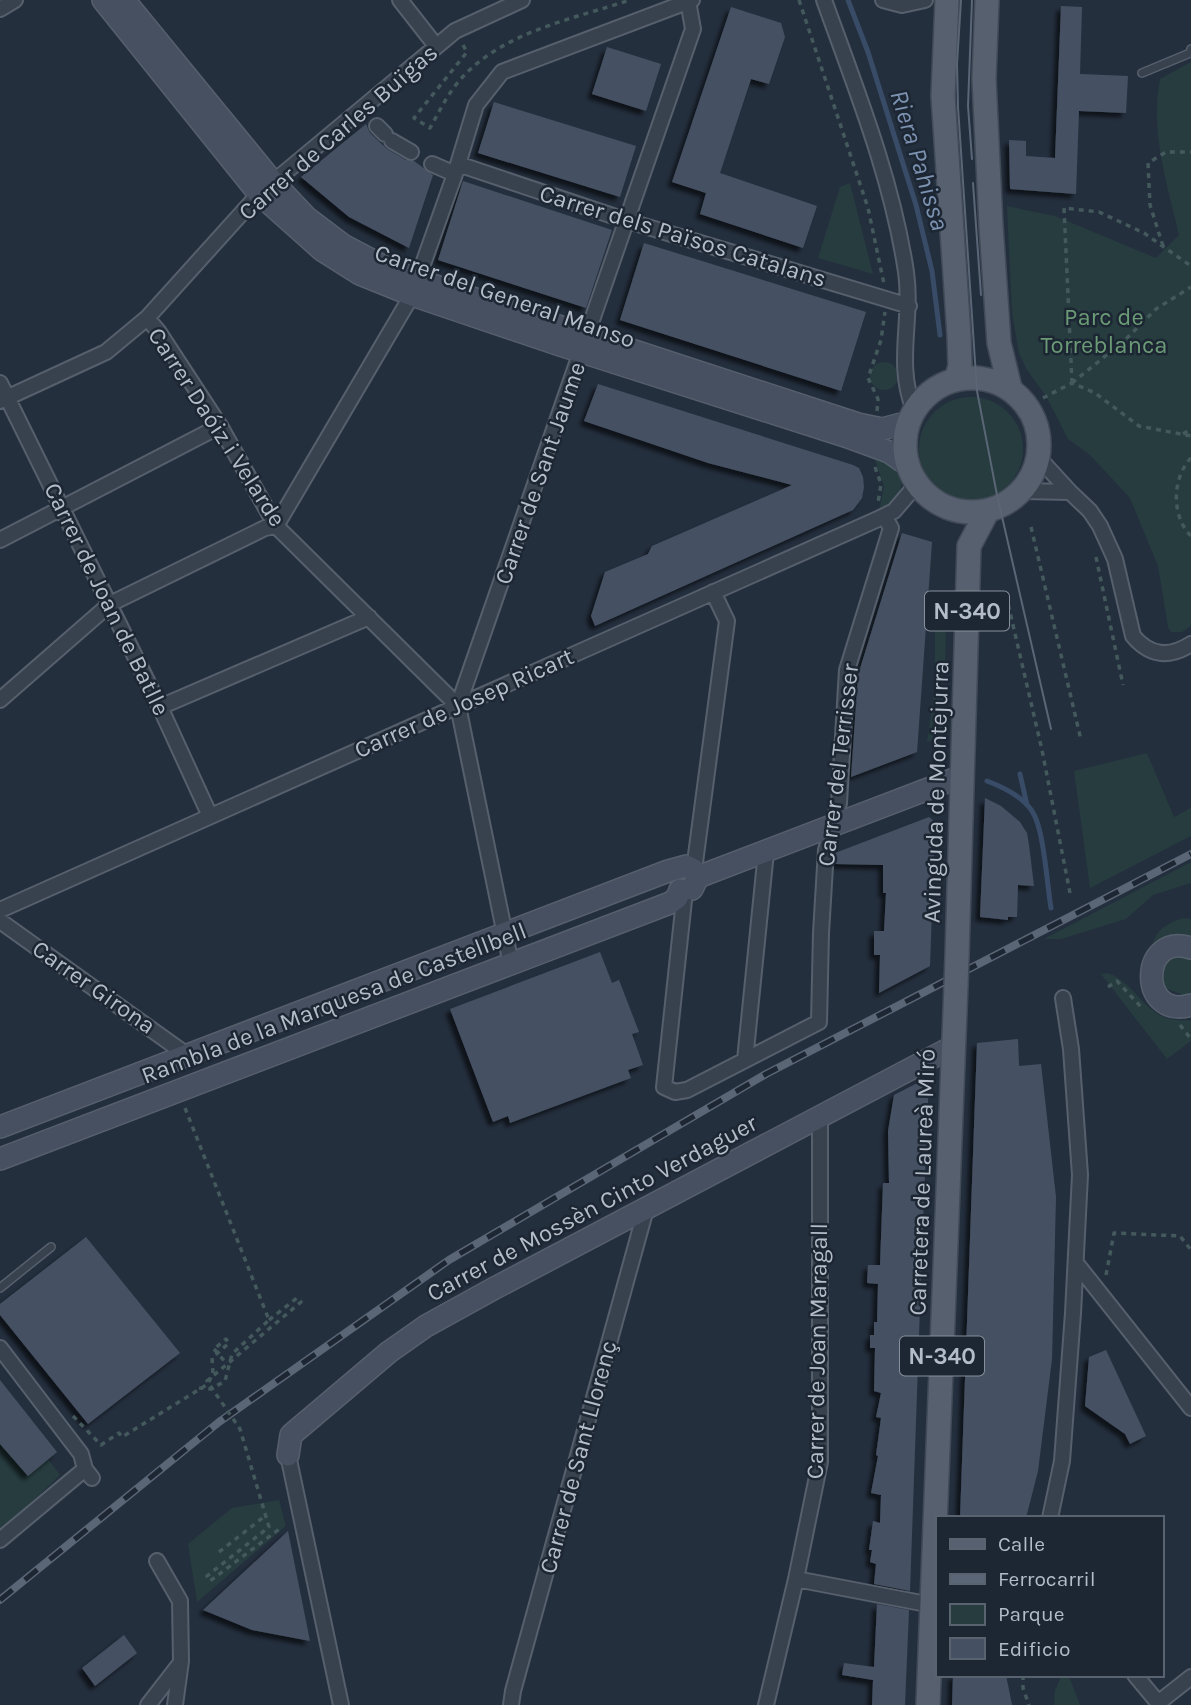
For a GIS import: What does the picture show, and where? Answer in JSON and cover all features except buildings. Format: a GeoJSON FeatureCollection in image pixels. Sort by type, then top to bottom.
{"type":"FeatureCollection","features":[{"type":"Feature","properties":{"kind":"main road"},"geometry":{"type":"LineString","coordinates":[[947,0],[943,96],[959,335],[960,366],[957,380]]}},
{"type":"Feature","properties":{"kind":"main road"},"geometry":{"type":"LineString","coordinates":[[987,0],[984,79],[991,226],[999,343],[1010,388]]}},
{"type":"Feature","properties":{"kind":"main road"},"geometry":{"type":"LineString","coordinates":[[983,378],[1010,388],[1025,402],[1034,419],[1038,438],[1033,473],[1023,491],[1014,500],[987,512],[957,511],[944,507],[924,492],[913,475],[906,454],[911,416],[931,392],[957,380],[983,378]]}},
{"type":"Feature","properties":{"kind":"main road"},"geometry":{"type":"LineString","coordinates":[[944,507],[969,546]]}},
{"type":"Feature","properties":{"kind":"main road","name":"Avinguda de Montejurra"},"geometry":{"type":"LineString","coordinates":[[957,956],[969,546],[987,512]]}},
{"type":"Feature","properties":{"kind":"main road","name":"Carretera de Laureà Miró"},"geometry":{"type":"LineString","coordinates":[[928,1705],[929,1615],[957,956]]}},
{"type":"Feature","properties":{"kind":"street"},"geometry":{"type":"LineString","coordinates":[[0,9],[15,0]]}},
{"type":"Feature","properties":{"kind":"street","name":"Carrer del General Manso"},"geometry":{"type":"LineString","coordinates":[[103,0],[322,250],[360,274],[414,288],[585,345],[845,436],[889,452],[913,475]]}},
{"type":"Feature","properties":{"kind":"street","name":"Carrer del General Manso"},"geometry":{"type":"LineString","coordinates":[[124,0],[266,188]]}},
{"type":"Feature","properties":{"kind":"street"},"geometry":{"type":"LineString","coordinates":[[400,0],[436,46]]}},
{"type":"Feature","properties":{"kind":"street","name":"Carrer de Carles Buïgas"},"geometry":{"type":"LineString","coordinates":[[5,400],[106,352],[147,318],[266,188],[377,126],[436,46],[455,31],[522,0]]}},
{"type":"Feature","properties":{"kind":"street"},"geometry":{"type":"LineString","coordinates":[[824,0],[887,183],[905,263],[909,306],[904,368],[911,416]]}},
{"type":"Feature","properties":{"kind":"street"},"geometry":{"type":"LineString","coordinates":[[883,0],[902,5],[925,0]]}},
{"type":"Feature","properties":{"kind":"street"},"geometry":{"type":"LineString","coordinates":[[0,700],[110,604],[265,528],[276,526],[414,288],[457,169],[476,105],[502,72],[690,1]]}},
{"type":"Feature","properties":{"kind":"street","name":"Carrer de Sant Jaume"},"geometry":{"type":"LineString","coordinates":[[458,706],[693,29],[690,1]]}},
{"type":"Feature","properties":{"kind":"street","name":"Carrer dels Països Catalans"},"geometry":{"type":"LineString","coordinates":[[377,126],[423,159],[909,306]]}},
{"type":"Feature","properties":{"kind":"street","name":"Carrer Daóiz i Velarde"},"geometry":{"type":"LineString","coordinates":[[147,318],[220,426],[276,526],[458,706]]}},
{"type":"Feature","properties":{"kind":"street","name":"Carrer del General Manso"},"geometry":{"type":"LineString","coordinates":[[585,345],[875,429],[895,427],[911,416]]}},
{"type":"Feature","properties":{"kind":"street","name":"Carrer de Joan de Batlle"},"geometry":{"type":"LineString","coordinates":[[0,383],[5,400],[63,507],[210,816]]}},
{"type":"Feature","properties":{"kind":"street"},"geometry":{"type":"LineString","coordinates":[[0,540],[220,426]]}},
{"type":"Feature","properties":{"kind":"street"},"geometry":{"type":"LineString","coordinates":[[1037,456],[1086,514],[1100,526],[1113,552],[1133,636],[1141,646],[1160,654],[1173,653],[1191,644]]}},
{"type":"Feature","properties":{"kind":"street","name":"Carrer de Josep Ricart"},"geometry":{"type":"LineString","coordinates":[[0,910],[713,592],[880,512],[894,511],[913,475]]}},
{"type":"Feature","properties":{"kind":"street"},"geometry":{"type":"LineString","coordinates":[[1023,491],[1070,492]]}},
{"type":"Feature","properties":{"kind":"street","name":"Carrer del Terrisser"},"geometry":{"type":"LineString","coordinates":[[745,1060],[820,1022],[821,919],[826,850],[839,803],[847,670],[891,528],[880,512]]}},
{"type":"Feature","properties":{"kind":"street"},"geometry":{"type":"LineString","coordinates":[[713,592],[727,621],[687,880],[664,1087],[675,1092],[687,1090],[745,1060],[766,852]]}},
{"type":"Feature","properties":{"kind":"street"},"geometry":{"type":"LineString","coordinates":[[160,707],[369,617]]}},
{"type":"Feature","properties":{"kind":"street"},"geometry":{"type":"LineString","coordinates":[[458,706],[510,964]]}},
{"type":"Feature","properties":{"kind":"street","name":"Rambla de la Marquesa de Castellbell"},"geometry":{"type":"LineString","coordinates":[[0,1159],[670,903],[677,898],[687,880],[962,776]]}},
{"type":"Feature","properties":{"kind":"street","name":"Rambla de la Marquesa de Castellbell"},"geometry":{"type":"LineString","coordinates":[[0,1127],[668,871],[687,880]]}},
{"type":"Feature","properties":{"kind":"street","name":"Carrer Girona"},"geometry":{"type":"LineString","coordinates":[[0,921],[187,1055]]}},
{"type":"Feature","properties":{"kind":"street"},"geometry":{"type":"LineString","coordinates":[[1191,948],[1175,946],[1165,950],[1152,965],[1150,976],[1161,1000],[1178,1007],[1191,1004]]}},
{"type":"Feature","properties":{"kind":"street"},"geometry":{"type":"LineString","coordinates":[[1050,1516],[1062,1461],[1080,1175],[1071,1049],[1063,998]]}},
{"type":"Feature","properties":{"kind":"street","name":"Carrer de Mossèn Cinto Verdaguer"},"geometry":{"type":"LineString","coordinates":[[288,1455],[290,1435],[350,1382],[426,1326],[954,1046]]}},
{"type":"Feature","properties":{"kind":"street","name":"Carrer de Joan Maragall"},"geometry":{"type":"LineString","coordinates":[[766,1705],[820,1462],[820,1117]]}},
{"type":"Feature","properties":{"kind":"street","name":"Carrer de Sant Llorenç"},"geometry":{"type":"LineString","coordinates":[[511,1705],[646,1209]]}},
{"type":"Feature","properties":{"kind":"street"},"geometry":{"type":"LineString","coordinates":[[1076,1263],[1191,1408]]}},
{"type":"Feature","properties":{"kind":"street"},"geometry":{"type":"LineString","coordinates":[[0,1348],[81,1454],[89,1474],[0,1541]]}},
{"type":"Feature","properties":{"kind":"street"},"geometry":{"type":"LineString","coordinates":[[288,1455],[341,1705]]}},
{"type":"Feature","properties":{"kind":"street"},"geometry":{"type":"LineString","coordinates":[[157,1561],[180,1601],[181,1661],[175,1705]]}},
{"type":"Feature","properties":{"kind":"street"},"geometry":{"type":"LineString","coordinates":[[796,1579],[929,1615]]}},
{"type":"Feature","properties":{"kind":"street"},"geometry":{"type":"LineString","coordinates":[[148,1705],[181,1661]]}},
{"type":"Feature","properties":{"kind":"street"},"geometry":{"type":"LineString","coordinates":[[1137,1677],[1159,1704],[1191,1677]]}},
{"type":"Feature","properties":{"kind":"lane"},"geometry":{"type":"LineString","coordinates":[[1142,73],[1169,64],[1190,53],[1191,49]]}},
{"type":"Feature","properties":{"kind":"lane"},"geometry":{"type":"LineString","coordinates":[[0,1288],[51,1247]]}},
{"type":"Feature","properties":{"kind":"path"},"geometry":{"type":"LineString","coordinates":[[799,0],[868,208],[882,266],[886,299],[881,340],[868,378],[878,399]]}},
{"type":"Feature","properties":{"kind":"path"},"geometry":{"type":"LineString","coordinates":[[1163,246],[1150,205],[1148,163],[1166,152],[1191,152]]}},
{"type":"Feature","properties":{"kind":"path"},"geometry":{"type":"LineString","coordinates":[[1072,383],[1064,208],[1099,212],[1144,233],[1191,266]]}},
{"type":"Feature","properties":{"kind":"path"},"geometry":{"type":"LineString","coordinates":[[1043,398],[1072,383],[1124,341],[1156,309],[1191,287]]}},
{"type":"Feature","properties":{"kind":"path"},"geometry":{"type":"LineString","coordinates":[[1072,383],[1095,393],[1139,426],[1191,436]]}},
{"type":"Feature","properties":{"kind":"path"},"geometry":{"type":"LineString","coordinates":[[1183,434],[1191,429]]}},
{"type":"Feature","properties":{"kind":"path"},"geometry":{"type":"LineString","coordinates":[[1191,458],[1179,480],[1176,496],[1178,516],[1191,536]]}},
{"type":"Feature","properties":{"kind":"path"},"geometry":{"type":"LineString","coordinates":[[872,459],[881,484],[880,512]]}},
{"type":"Feature","properties":{"kind":"path"},"geometry":{"type":"LineString","coordinates":[[1031,527],[1081,740]]}},
{"type":"Feature","properties":{"kind":"path"},"geometry":{"type":"LineString","coordinates":[[1095,551],[1123,685]]}},
{"type":"Feature","properties":{"kind":"path"},"geometry":{"type":"LineString","coordinates":[[1006,595],[1042,750],[1070,893]]}},
{"type":"Feature","properties":{"kind":"path"},"geometry":{"type":"LineString","coordinates":[[1179,1024],[1191,1039]]}},
{"type":"Feature","properties":{"kind":"path"},"geometry":{"type":"LineString","coordinates":[[181,1099],[269,1320]]}},
{"type":"Feature","properties":{"kind":"path"},"geometry":{"type":"LineString","coordinates":[[1105,1277],[1114,1233],[1180,1236],[1191,1250]]}},
{"type":"Feature","properties":{"kind":"path"},"geometry":{"type":"LineString","coordinates":[[199,1388],[211,1390],[225,1381],[232,1354],[297,1298],[301,1302],[227,1364],[207,1381],[240,1429],[269,1527],[207,1576],[209,1581],[282,1527]]}},
{"type":"Feature","properties":{"kind":"path"},"geometry":{"type":"LineString","coordinates":[[72,1414],[101,1446],[119,1433],[122,1437],[208,1384],[212,1380],[212,1358],[229,1343],[226,1339],[214,1349],[227,1364]]}},
{"type":"Feature","properties":{"kind":"path"},"geometry":{"type":"LineString","coordinates":[[219,1552],[265,1516]]}},
{"type":"Feature","properties":{"kind":"path"},"geometry":{"type":"LineString","coordinates":[[1023,1677],[1023,1688],[1029,1705]]}},
{"type":"Feature","properties":{"kind":"green space","name":"Parc de Torreblanca"},"geometry":{"type":"Polygon","coordinates":[[[1191,62],[1191,626],[1182,632],[1171,632],[1158,566],[1130,498],[1090,455],[1068,439],[1046,396],[1027,370],[1019,353],[1012,313],[1007,206],[1055,216],[1156,258],[1179,235],[1158,139],[1157,99],[1160,79],[1191,62]]]}},
{"type":"Feature","properties":{"kind":"green space"},"geometry":{"type":"Polygon","coordinates":[[[850,183],[873,274],[818,258],[840,187],[850,183]]]}},
{"type":"Feature","properties":{"kind":"green space"},"geometry":{"type":"Polygon","coordinates":[[[884,362],[894,366],[898,376],[894,386],[884,390],[874,386],[870,376],[874,366],[884,362]]]}},
{"type":"Feature","properties":{"kind":"green space"},"geometry":{"type":"Polygon","coordinates":[[[971,397],[991,401],[1008,412],[1019,429],[1023,449],[1019,469],[1008,486],[991,497],[971,501],[951,497],[934,486],[923,469],[919,449],[923,429],[934,412],[951,401],[971,397]]]}},
{"type":"Feature","properties":{"kind":"green space"},"geometry":{"type":"Polygon","coordinates":[[[874,457],[893,468],[901,483],[895,500],[879,512],[884,486],[874,457]]]}},
{"type":"Feature","properties":{"kind":"green space"},"geometry":{"type":"Polygon","coordinates":[[[935,618],[946,624],[945,674],[935,677],[935,618]]]}},
{"type":"Feature","properties":{"kind":"green space"},"geometry":{"type":"Polygon","coordinates":[[[934,693],[943,695],[944,737],[927,742],[934,693]]]}},
{"type":"Feature","properties":{"kind":"green space"},"geometry":{"type":"Polygon","coordinates":[[[1147,753],[1174,817],[1191,808],[1191,836],[1090,888],[1074,771],[1147,753]]]}},
{"type":"Feature","properties":{"kind":"green space"},"geometry":{"type":"Polygon","coordinates":[[[1191,862],[1191,883],[1153,895],[1126,919],[1061,939],[1044,939],[1191,862]]]}},
{"type":"Feature","properties":{"kind":"green space"},"geometry":{"type":"Polygon","coordinates":[[[1184,918],[1191,919],[1191,994],[1183,995],[1165,988],[1149,957],[1159,932],[1184,918]]]}},
{"type":"Feature","properties":{"kind":"green space"},"geometry":{"type":"Polygon","coordinates":[[[1108,973],[1163,1016],[1175,1020],[1191,1020],[1191,1041],[1167,1059],[1101,974],[1108,973]]]}},
{"type":"Feature","properties":{"kind":"green space"},"geometry":{"type":"Polygon","coordinates":[[[0,1444],[48,1459],[60,1475],[0,1532],[0,1444]]]}},
{"type":"Feature","properties":{"kind":"green space"},"geometry":{"type":"Polygon","coordinates":[[[279,1500],[286,1526],[197,1602],[188,1544],[232,1508],[279,1500]]]}},
{"type":"Feature","properties":{"kind":"green space"},"geometry":{"type":"Polygon","coordinates":[[[1061,1677],[1068,1677],[1080,1705],[1054,1705],[1055,1690],[1061,1677]]]}},
{"type":"Feature","properties":{"kind":"waterway","name":"Riera Pahissa"},"geometry":{"type":"LineString","coordinates":[[848,0],[868,52],[916,205],[932,271],[940,335]]}},
{"type":"Feature","properties":{"kind":"waterway","name":"Riera Pahissa"},"geometry":{"type":"LineString","coordinates":[[1020,774],[1027,805]]}},
{"type":"Feature","properties":{"kind":"waterway","name":"Riera Pahissa"},"geometry":{"type":"LineString","coordinates":[[987,781],[1018,796],[1032,811],[1042,843],[1051,908]]}},
{"type":"Feature","properties":{"kind":"tram line"},"geometry":{"type":"LineString","coordinates":[[961,0],[957,64],[958,107],[977,391],[997,495],[1051,729]]}},
{"type":"Feature","properties":{"kind":"tram line"},"geometry":{"type":"LineString","coordinates":[[972,0],[968,106],[972,159]]}},
{"type":"Feature","properties":{"kind":"tram line"},"geometry":{"type":"LineString","coordinates":[[973,183],[981,295]]}},
{"type":"Feature","properties":{"kind":"railway"},"geometry":{"type":"LineString","coordinates":[[0,1600],[219,1422],[449,1260],[766,1074],[1191,854]]}}]}
